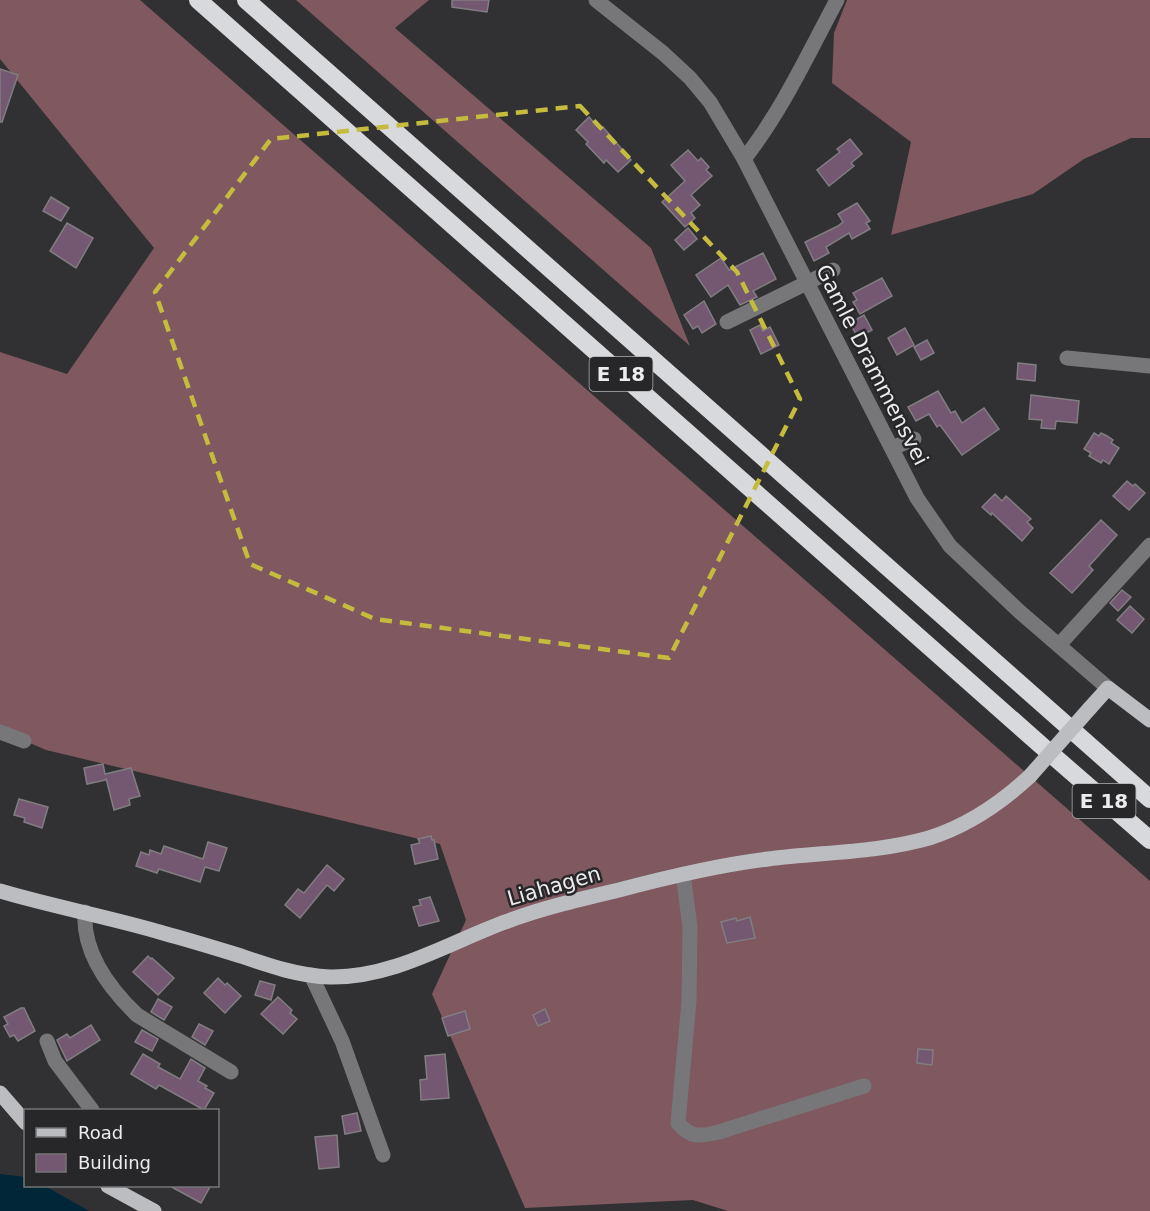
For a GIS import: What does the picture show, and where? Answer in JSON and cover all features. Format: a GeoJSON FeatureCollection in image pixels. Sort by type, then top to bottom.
{"type":"FeatureCollection","features":[{"type":"Feature","properties":{"kind":"highway","name":"E 18"},"geometry":{"type":"LineString","coordinates":[[198,0],[1150,840]]}},
{"type":"Feature","properties":{"kind":"highway","name":"E 18"},"geometry":{"type":"LineString","coordinates":[[246,0],[1150,799]]}},
{"type":"Feature","properties":{"kind":"main road","name":"Liahagen"},"geometry":{"type":"LineString","coordinates":[[0,891],[162,932],[282,970],[311,975],[348,976],[390,969],[506,922],[560,905],[683,874],[768,859],[902,844],[931,837],[954,828],[984,812],[1010,794],[1030,776],[1108,688]]}},
{"type":"Feature","properties":{"kind":"main road","name":"Gamle Drammensvei"},"geometry":{"type":"LineString","coordinates":[[1108,688],[1150,720]]}},
{"type":"Feature","properties":{"kind":"main road"},"geometry":{"type":"LineString","coordinates":[[0,1093],[24,1121]]}},
{"type":"Feature","properties":{"kind":"main road"},"geometry":{"type":"LineString","coordinates":[[113,1187],[154,1211]]}},
{"type":"Feature","properties":{"kind":"street","name":"Gamle Drammensvei"},"geometry":{"type":"LineString","coordinates":[[596,0],[663,53],[690,78],[710,102],[744,159],[917,498],[950,546],[1108,688]]}},
{"type":"Feature","properties":{"kind":"street"},"geometry":{"type":"LineString","coordinates":[[744,159],[778,110],[837,0]]}},
{"type":"Feature","properties":{"kind":"street"},"geometry":{"type":"LineString","coordinates":[[727,322],[833,270]]}},
{"type":"Feature","properties":{"kind":"street"},"geometry":{"type":"LineString","coordinates":[[1067,358],[1150,366]]}},
{"type":"Feature","properties":{"kind":"street"},"geometry":{"type":"LineString","coordinates":[[892,448],[914,439]]}},
{"type":"Feature","properties":{"kind":"street"},"geometry":{"type":"LineString","coordinates":[[1059,645],[1144,562],[1150,544]]}},
{"type":"Feature","properties":{"kind":"street"},"geometry":{"type":"LineString","coordinates":[[0,732],[24,741]]}},
{"type":"Feature","properties":{"kind":"street"},"geometry":{"type":"LineString","coordinates":[[683,874],[690,927],[689,1001],[678,1123],[686,1132],[698,1136],[719,1132],[864,1086]]}},
{"type":"Feature","properties":{"kind":"street"},"geometry":{"type":"LineString","coordinates":[[85,912],[84,926],[90,951],[110,984],[127,1005],[138,1015],[231,1072]]}},
{"type":"Feature","properties":{"kind":"street"},"geometry":{"type":"LineString","coordinates":[[311,975],[342,1041],[383,1155]]}},
{"type":"Feature","properties":{"kind":"street"},"geometry":{"type":"LineString","coordinates":[[47,1041],[55,1061],[91,1109]]}},
{"type":"Feature","properties":{"kind":"highlighted area"},"geometry":{"type":"Polygon","coordinates":[[[580,106],[737,272],[800,399],[669,658],[375,619],[250,564],[155,292],[271,139],[580,106]]]}},
{"type":"Feature","properties":{"kind":"shaded area"},"geometry":{"type":"Polygon","coordinates":[[[0,0],[140,0],[1150,881],[1150,1211],[728,1211],[693,1200],[525,1208],[432,994],[466,920],[440,844],[46,750],[0,730],[0,352],[67,374],[154,248],[0,59],[0,0]]]}},
{"type":"Feature","properties":{"kind":"shaded area"},"geometry":{"type":"Polygon","coordinates":[[[296,0],[429,0],[395,28],[651,248],[690,346],[296,0]]]}},
{"type":"Feature","properties":{"kind":"shaded area"},"geometry":{"type":"Polygon","coordinates":[[[847,0],[1150,0],[1150,138],[1131,138],[1084,159],[1033,194],[891,235],[911,142],[832,83],[834,33],[847,0]]]}},
{"type":"Feature","properties":{"kind":"water"},"geometry":{"type":"Polygon","coordinates":[[[0,1174],[24,1177],[24,1187],[47,1187],[89,1211],[0,1211],[0,1174]]]}},
{"type":"Feature","properties":{"kind":"building"},"geometry":{"type":"Polygon","coordinates":[[[452,0],[489,0],[487,12],[452,7],[452,0]]]}},
{"type":"Feature","properties":{"kind":"building"},"geometry":{"type":"Polygon","coordinates":[[[0,69],[18,75],[2,122],[0,122],[0,69]]]}},
{"type":"Feature","properties":{"kind":"building"},"geometry":{"type":"Polygon","coordinates":[[[589,117],[600,129],[603,127],[631,160],[618,172],[606,160],[604,163],[576,130],[589,117]]]}},
{"type":"Feature","properties":{"kind":"building"},"geometry":{"type":"Polygon","coordinates":[[[850,139],[862,154],[851,163],[854,166],[829,186],[817,170],[840,152],[837,149],[850,139]]]}},
{"type":"Feature","properties":{"kind":"building"},"geometry":{"type":"Polygon","coordinates":[[[688,150],[698,161],[701,158],[709,167],[706,170],[712,176],[691,195],[700,205],[691,213],[695,218],[685,227],[662,202],[685,181],[671,165],[688,150]]]}},
{"type":"Feature","properties":{"kind":"building"},"geometry":{"type":"Polygon","coordinates":[[[51,197],[69,208],[61,221],[43,211],[51,197]]]}},
{"type":"Feature","properties":{"kind":"building"},"geometry":{"type":"Polygon","coordinates":[[[857,203],[870,221],[866,223],[870,229],[852,239],[849,233],[826,247],[829,253],[814,261],[805,242],[838,226],[843,222],[838,214],[857,203]]]}},
{"type":"Feature","properties":{"kind":"building"},"geometry":{"type":"Polygon","coordinates":[[[67,223],[93,238],[76,268],[50,251],[67,223]]]}},
{"type":"Feature","properties":{"kind":"building"},"geometry":{"type":"Polygon","coordinates":[[[688,228],[697,239],[684,250],[675,240],[688,228]]]}},
{"type":"Feature","properties":{"kind":"building"},"geometry":{"type":"Polygon","coordinates":[[[763,253],[776,279],[753,291],[757,297],[740,305],[728,285],[711,297],[696,275],[721,258],[729,270],[763,253]]]}},
{"type":"Feature","properties":{"kind":"building"},"geometry":{"type":"Polygon","coordinates":[[[882,278],[892,296],[860,314],[853,302],[857,300],[853,293],[882,278]]]}},
{"type":"Feature","properties":{"kind":"building"},"geometry":{"type":"Polygon","coordinates":[[[704,301],[716,324],[702,333],[698,326],[693,329],[684,315],[704,301]]]}},
{"type":"Feature","properties":{"kind":"building"},"geometry":{"type":"Polygon","coordinates":[[[864,315],[872,330],[858,338],[850,323],[864,315]]]}},
{"type":"Feature","properties":{"kind":"building"},"geometry":{"type":"Polygon","coordinates":[[[760,325],[763,331],[770,327],[779,345],[761,354],[750,330],[760,325]]]}},
{"type":"Feature","properties":{"kind":"building"},"geometry":{"type":"Polygon","coordinates":[[[905,328],[914,345],[897,355],[888,338],[905,328]]]}},
{"type":"Feature","properties":{"kind":"building"},"geometry":{"type":"Polygon","coordinates":[[[927,340],[934,353],[921,360],[914,347],[927,340]]]}},
{"type":"Feature","properties":{"kind":"building"},"geometry":{"type":"Polygon","coordinates":[[[1018,363],[1036,365],[1035,381],[1017,379],[1018,363]]]}},
{"type":"Feature","properties":{"kind":"building"},"geometry":{"type":"Polygon","coordinates":[[[938,391],[951,413],[955,411],[962,423],[984,408],[999,429],[962,455],[940,425],[937,427],[929,414],[916,421],[908,407],[938,391]]]}},
{"type":"Feature","properties":{"kind":"building"},"geometry":{"type":"Polygon","coordinates":[[[1031,395],[1079,401],[1077,423],[1056,421],[1055,429],[1041,428],[1042,420],[1029,419],[1031,395]]]}},
{"type":"Feature","properties":{"kind":"building"},"geometry":{"type":"Polygon","coordinates":[[[1094,433],[1107,436],[1113,440],[1111,443],[1119,448],[1109,464],[1103,460],[1101,463],[1089,456],[1091,453],[1084,449],[1094,433]]]}},
{"type":"Feature","properties":{"kind":"building"},"geometry":{"type":"Polygon","coordinates":[[[1127,481],[1133,486],[1135,484],[1145,493],[1129,510],[1113,496],[1127,481]]]}},
{"type":"Feature","properties":{"kind":"building"},"geometry":{"type":"Polygon","coordinates":[[[995,494],[1002,501],[1006,496],[1031,519],[1027,522],[1033,528],[1022,541],[992,513],[991,515],[982,507],[995,494]]]}},
{"type":"Feature","properties":{"kind":"building"},"geometry":{"type":"Polygon","coordinates":[[[1101,520],[1117,535],[1089,566],[1093,570],[1072,593],[1050,573],[1101,520]]]}},
{"type":"Feature","properties":{"kind":"building"},"geometry":{"type":"Polygon","coordinates":[[[1122,590],[1131,597],[1118,611],[1110,603],[1122,590]]]}},
{"type":"Feature","properties":{"kind":"building"},"geometry":{"type":"Polygon","coordinates":[[[1130,606],[1144,619],[1132,633],[1117,620],[1130,606]]]}},
{"type":"Feature","properties":{"kind":"building"},"geometry":{"type":"Polygon","coordinates":[[[103,764],[105,774],[131,768],[140,796],[129,799],[130,805],[114,810],[106,778],[106,780],[87,784],[84,768],[103,764]]]}},
{"type":"Feature","properties":{"kind":"building"},"geometry":{"type":"Polygon","coordinates":[[[19,799],[48,807],[42,828],[24,822],[25,818],[14,815],[19,799]]]}},
{"type":"Feature","properties":{"kind":"building"},"geometry":{"type":"Polygon","coordinates":[[[431,836],[438,859],[415,864],[411,845],[420,843],[418,839],[431,836]]]}},
{"type":"Feature","properties":{"kind":"building"},"geometry":{"type":"Polygon","coordinates":[[[208,842],[227,848],[219,871],[205,867],[200,882],[159,869],[157,873],[136,866],[141,852],[149,855],[150,850],[161,854],[164,846],[203,859],[208,842]]]}},
{"type":"Feature","properties":{"kind":"building"},"geometry":{"type":"Polygon","coordinates":[[[327,865],[344,879],[334,891],[327,885],[300,918],[285,905],[298,889],[304,893],[327,865]]]}},
{"type":"Feature","properties":{"kind":"building"},"geometry":{"type":"Polygon","coordinates":[[[430,897],[439,921],[419,926],[413,907],[421,905],[419,900],[430,897]]]}},
{"type":"Feature","properties":{"kind":"building"},"geometry":{"type":"Polygon","coordinates":[[[750,917],[755,938],[727,943],[721,922],[750,917]]]}},
{"type":"Feature","properties":{"kind":"building"},"geometry":{"type":"Polygon","coordinates":[[[148,956],[174,978],[158,995],[133,972],[148,956]]]}},
{"type":"Feature","properties":{"kind":"building"},"geometry":{"type":"Polygon","coordinates":[[[218,978],[241,996],[225,1013],[204,993],[218,978]]]}},
{"type":"Feature","properties":{"kind":"building"},"geometry":{"type":"Polygon","coordinates":[[[260,981],[275,985],[271,1000],[255,995],[260,981]]]}},
{"type":"Feature","properties":{"kind":"building"},"geometry":{"type":"Polygon","coordinates":[[[278,997],[292,1010],[290,1013],[297,1019],[283,1034],[261,1014],[278,997]]]}},
{"type":"Feature","properties":{"kind":"building"},"geometry":{"type":"Polygon","coordinates":[[[158,999],[172,1007],[164,1020],[151,1012],[158,999]]]}},
{"type":"Feature","properties":{"kind":"building"},"geometry":{"type":"Polygon","coordinates":[[[24,1008],[35,1031],[18,1041],[14,1035],[10,1037],[4,1026],[8,1024],[4,1017],[24,1008]]]}},
{"type":"Feature","properties":{"kind":"building"},"geometry":{"type":"Polygon","coordinates":[[[545,1009],[550,1021],[538,1026],[533,1015],[545,1009]]]}},
{"type":"Feature","properties":{"kind":"building"},"geometry":{"type":"Polygon","coordinates":[[[465,1011],[470,1029],[448,1036],[442,1018],[465,1011]]]}},
{"type":"Feature","properties":{"kind":"building"},"geometry":{"type":"Polygon","coordinates":[[[199,1024],[213,1031],[205,1045],[192,1037],[199,1024]]]}},
{"type":"Feature","properties":{"kind":"building"},"geometry":{"type":"Polygon","coordinates":[[[91,1025],[100,1040],[67,1061],[57,1040],[67,1034],[70,1038],[91,1025]]]}},
{"type":"Feature","properties":{"kind":"building"},"geometry":{"type":"Polygon","coordinates":[[[142,1030],[158,1039],[152,1051],[135,1042],[142,1030]]]}},
{"type":"Feature","properties":{"kind":"building"},"geometry":{"type":"Polygon","coordinates":[[[918,1049],[933,1050],[932,1065],[917,1063],[918,1049]]]}},
{"type":"Feature","properties":{"kind":"building"},"geometry":{"type":"Polygon","coordinates":[[[143,1054],[160,1064],[158,1067],[180,1079],[191,1059],[205,1068],[198,1081],[214,1093],[205,1109],[202,1109],[159,1085],[156,1089],[131,1074],[143,1054]]]}},
{"type":"Feature","properties":{"kind":"building"},"geometry":{"type":"Polygon","coordinates":[[[445,1054],[449,1098],[421,1100],[420,1080],[427,1079],[425,1056],[445,1054]]]}},
{"type":"Feature","properties":{"kind":"building"},"geometry":{"type":"Polygon","coordinates":[[[357,1113],[361,1131],[345,1134],[342,1116],[357,1113]]]}},
{"type":"Feature","properties":{"kind":"building"},"geometry":{"type":"Polygon","coordinates":[[[337,1135],[339,1167],[319,1169],[315,1137],[337,1135]]]}},
{"type":"Feature","properties":{"kind":"building"},"geometry":{"type":"Polygon","coordinates":[[[172,1187],[210,1187],[201,1203],[172,1187]]]}}]}
